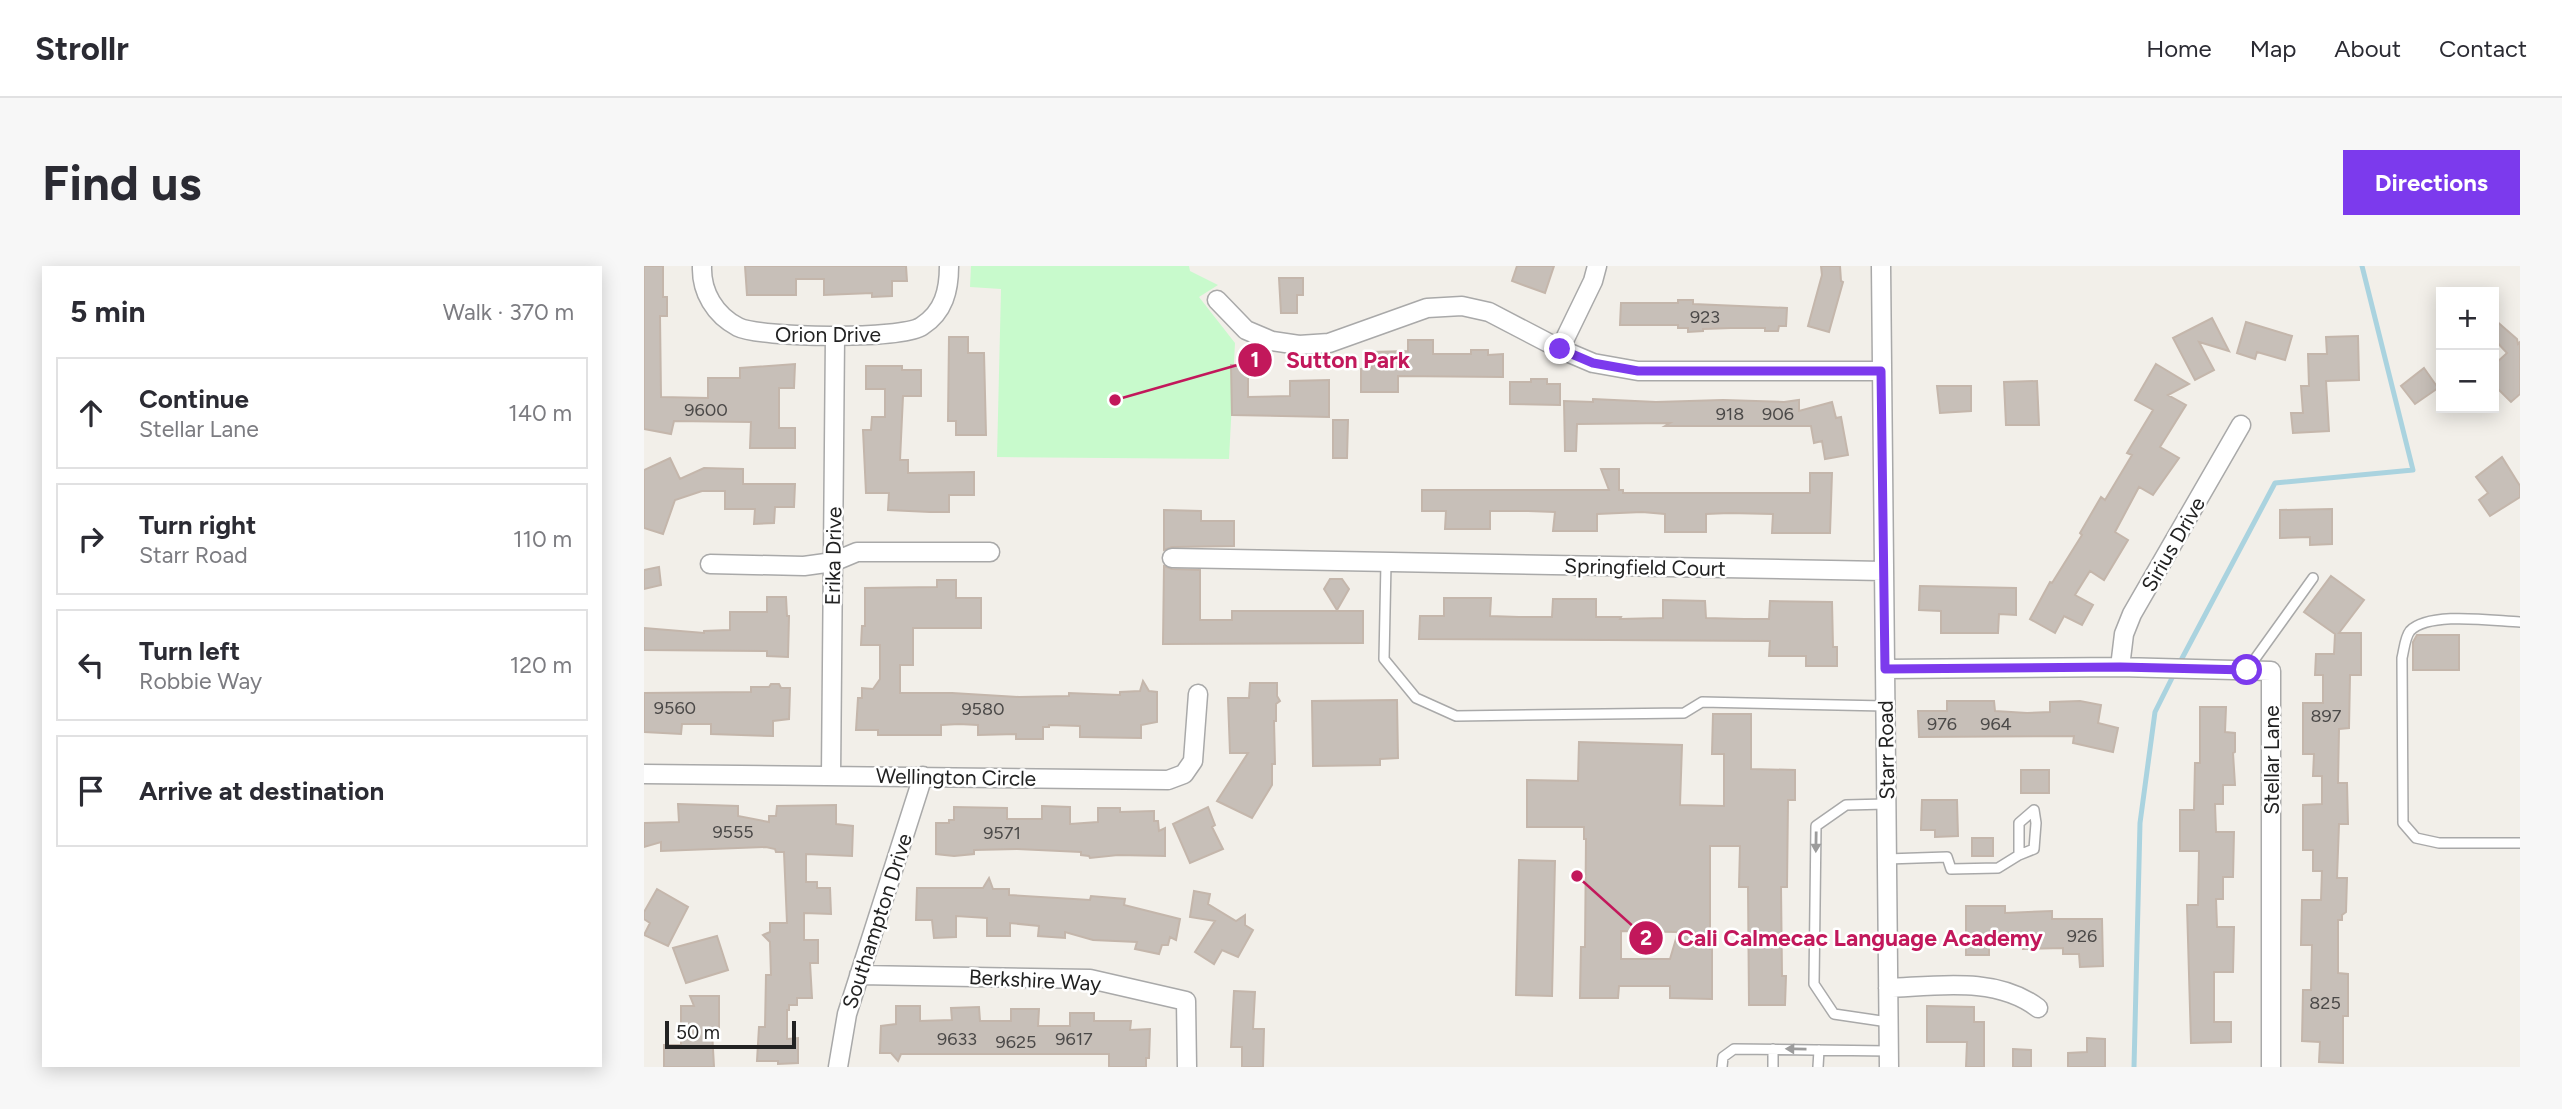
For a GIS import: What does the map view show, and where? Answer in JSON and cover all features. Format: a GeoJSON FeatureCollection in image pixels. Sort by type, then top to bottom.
{"type":"FeatureCollection","features":[{"type":"Feature","properties":{"kind":"street","name":"Orion Drive"},"geometry":{"type":"LineString","coordinates":[[702,266],[708,298],[722,316],[739,328],[763,334],[835,335],[900,334],[921,328],[947,297],[949,266]]}},
{"type":"Feature","properties":{"kind":"street"},"geometry":{"type":"LineString","coordinates":[[1560,349],[1593,281],[1597,266]]}},
{"type":"Feature","properties":{"kind":"street","name":"Starr Road"},"geometry":{"type":"LineString","coordinates":[[1881,266],[1889,1059]]}},
{"type":"Feature","properties":{"kind":"street"},"geometry":{"type":"LineString","coordinates":[[1217,300],[1246,330],[1272,341],[1299,345],[1329,343],[1427,308],[1462,306],[1489,312],[1593,363],[1638,371],[1881,371]]}},
{"type":"Feature","properties":{"kind":"street","name":"Erika Drive"},"geometry":{"type":"LineString","coordinates":[[831,776],[835,335]]}},
{"type":"Feature","properties":{"kind":"street","name":"Sirius Drive"},"geometry":{"type":"LineString","coordinates":[[2120,667],[2124,634],[2132,614],[2241,425]]}},
{"type":"Feature","properties":{"kind":"street"},"geometry":{"type":"LineString","coordinates":[[710,564],[804,566],[833,562],[857,552],[990,552]]}},
{"type":"Feature","properties":{"kind":"street","name":"Springfield Court"},"geometry":{"type":"LineString","coordinates":[[1172,558],[1883,572]]}},
{"type":"Feature","properties":{"kind":"street","name":"Stellar Lane"},"geometry":{"type":"LineString","coordinates":[[1885,669],[2120,667],[2271,671],[2271,1067]]}},
{"type":"Feature","properties":{"kind":"street","name":"Wellington Circle"},"geometry":{"type":"LineString","coordinates":[[644,774],[1168,780],[1184,774],[1193,761],[1198,694]]}},
{"type":"Feature","properties":{"kind":"street","name":"Southampton Drive"},"geometry":{"type":"LineString","coordinates":[[838,1067],[847,1014],[923,776]]}},
{"type":"Feature","properties":{"kind":"street","name":"Berkshire Way"},"geometry":{"type":"LineString","coordinates":[[859,975],[1090,979],[1186,1001],[1187,1067]]}},
{"type":"Feature","properties":{"kind":"street"},"geometry":{"type":"LineString","coordinates":[[1888,988],[1969,985],[1994,988],[2025,998],[2038,1008]]}},
{"type":"Feature","properties":{"kind":"lane"},"geometry":{"type":"LineString","coordinates":[[1386,563],[1384,659],[1416,698],[1456,716],[1684,713],[1702,702],[1885,706]]}},
{"type":"Feature","properties":{"kind":"lane"},"geometry":{"type":"LineString","coordinates":[[2247,670],[2313,578]]}},
{"type":"Feature","properties":{"kind":"lane"},"geometry":{"type":"LineString","coordinates":[[2520,622],[2439,620],[2419,624],[2408,633],[2402,658],[2403,823],[2416,838],[2440,844],[2520,844]]}},
{"type":"Feature","properties":{"kind":"lane"},"geometry":{"type":"LineString","coordinates":[[1886,804],[1846,805],[1816,826],[1815,984],[1834,1014],[1888,1022]]}},
{"type":"Feature","properties":{"kind":"lane"},"geometry":{"type":"LineString","coordinates":[[1887,859],[1947,856],[1951,869],[1998,868],[2019,855]]}},
{"type":"Feature","properties":{"kind":"lane"},"geometry":{"type":"LineString","coordinates":[[1722,1067],[1723,1057],[1734,1049],[1819,1050],[1889,1059]]}},
{"type":"Feature","properties":{"kind":"lane"},"geometry":{"type":"LineString","coordinates":[[1773,1049],[1773,1067]]}},
{"type":"Feature","properties":{"kind":"lane"},"geometry":{"type":"LineString","coordinates":[[1818,1067],[1819,1050]]}},
{"type":"Feature","properties":{"kind":"green space"},"geometry":{"type":"Polygon","coordinates":[[[971,266],[1189,266],[1190,271],[1218,285],[1199,297],[1235,343],[1229,459],[997,457],[1001,289],[970,287],[971,266]]]}},
{"type":"Feature","properties":{"kind":"building"},"geometry":{"type":"Polygon","coordinates":[[[644,266],[663,266],[663,297],[667,297],[667,316],[660,316],[661,397],[708,398],[708,378],[740,378],[740,368],[795,364],[794,388],[779,388],[779,428],[795,428],[795,448],[750,448],[751,422],[674,421],[671,434],[644,429],[644,266]]]}},
{"type":"Feature","properties":{"kind":"building"},"geometry":{"type":"Polygon","coordinates":[[[745,266],[906,266],[907,281],[892,281],[892,296],[872,297],[872,293],[824,295],[824,279],[796,279],[796,295],[747,295],[745,266]]]}},
{"type":"Feature","properties":{"kind":"building"},"geometry":{"type":"Polygon","coordinates":[[[1517,266],[1554,266],[1545,293],[1512,281],[1517,266]]]}},
{"type":"Feature","properties":{"kind":"building"},"geometry":{"type":"Polygon","coordinates":[[[1821,266],[1840,266],[1843,282],[1829,332],[1808,326],[1822,275],[1821,266]]]}},
{"type":"Feature","properties":{"kind":"building"},"geometry":{"type":"Polygon","coordinates":[[[1279,278],[1303,278],[1303,295],[1297,295],[1297,313],[1281,313],[1279,278]]]}},
{"type":"Feature","properties":{"kind":"building"},"geometry":{"type":"Polygon","coordinates":[[[1678,300],[1693,300],[1693,304],[1787,308],[1786,326],[1779,326],[1778,331],[1765,331],[1765,328],[1731,328],[1688,332],[1688,328],[1678,328],[1678,325],[1620,325],[1621,303],[1678,303],[1678,300]]]}},
{"type":"Feature","properties":{"kind":"building"},"geometry":{"type":"Polygon","coordinates":[[[2212,318],[2229,351],[2199,342],[2214,370],[2195,380],[2173,338],[2212,318]]]}},
{"type":"Feature","properties":{"kind":"building"},"geometry":{"type":"Polygon","coordinates":[[[2246,322],[2292,336],[2285,360],[2257,352],[2255,359],[2237,353],[2246,322]]]}},
{"type":"Feature","properties":{"kind":"building"},"geometry":{"type":"Polygon","coordinates":[[[2499,323],[2517,339],[2518,344],[2520,342],[2520,394],[2511,402],[2499,390],[2499,360],[2507,353],[2499,344],[2499,323]]]}},
{"type":"Feature","properties":{"kind":"building"},"geometry":{"type":"Polygon","coordinates":[[[2358,336],[2359,380],[2326,381],[2329,431],[2293,433],[2291,413],[2303,413],[2301,386],[2309,386],[2308,354],[2327,354],[2326,337],[2358,336]]]}},
{"type":"Feature","properties":{"kind":"building"},"geometry":{"type":"Polygon","coordinates":[[[949,337],[968,337],[968,353],[984,353],[986,435],[956,435],[956,421],[948,421],[949,337]]]}},
{"type":"Feature","properties":{"kind":"building"},"geometry":{"type":"Polygon","coordinates":[[[1408,340],[1433,340],[1433,354],[1471,354],[1471,350],[1488,350],[1488,355],[1503,354],[1503,377],[1398,376],[1398,392],[1361,392],[1361,369],[1372,368],[1371,352],[1408,351],[1408,340]]]}},
{"type":"Feature","properties":{"kind":"building"},"geometry":{"type":"Polygon","coordinates":[[[2156,364],[2189,384],[2168,395],[2186,405],[2160,447],[2179,458],[2153,495],[2139,487],[2115,532],[2128,540],[2104,580],[2090,571],[2075,595],[2093,605],[2082,625],[2064,616],[2055,633],[2030,619],[2050,582],[2052,583],[2082,535],[2080,533],[2101,497],[2105,500],[2132,455],[2127,453],[2153,410],[2135,400],[2156,364]]]}},
{"type":"Feature","properties":{"kind":"building"},"geometry":{"type":"Polygon","coordinates":[[[1231,365],[1248,365],[1248,397],[1290,396],[1290,381],[1329,380],[1329,417],[1232,415],[1231,365]]]}},
{"type":"Feature","properties":{"kind":"building"},"geometry":{"type":"Polygon","coordinates":[[[866,366],[902,366],[902,370],[921,370],[921,396],[903,396],[900,460],[908,460],[908,473],[974,472],[974,495],[949,495],[949,512],[930,512],[888,510],[889,493],[866,493],[863,430],[871,430],[872,417],[885,417],[885,389],[866,389],[866,366]]]}},
{"type":"Feature","properties":{"kind":"building"},"geometry":{"type":"Polygon","coordinates":[[[2424,368],[2436,389],[2415,404],[2401,386],[2424,368]]]}},
{"type":"Feature","properties":{"kind":"building"},"geometry":{"type":"Polygon","coordinates":[[[1531,379],[1547,379],[1547,384],[1560,384],[1560,405],[1510,404],[1510,382],[1531,382],[1531,379]]]}},
{"type":"Feature","properties":{"kind":"building"},"geometry":{"type":"Polygon","coordinates":[[[2037,381],[2039,425],[2006,425],[2004,382],[2037,381]]]}},
{"type":"Feature","properties":{"kind":"building"},"geometry":{"type":"Polygon","coordinates":[[[1937,386],[1971,386],[1971,411],[1940,413],[1937,386]]]}},
{"type":"Feature","properties":{"kind":"building"},"geometry":{"type":"Polygon","coordinates":[[[1593,399],[1656,402],[1799,400],[1799,411],[1832,402],[1836,418],[1841,417],[1848,455],[1825,459],[1822,441],[1814,443],[1811,426],[1665,426],[1670,423],[1577,424],[1576,451],[1565,451],[1564,401],[1593,402],[1593,399]]]}},
{"type":"Feature","properties":{"kind":"building"},"geometry":{"type":"Polygon","coordinates":[[[1333,420],[1348,420],[1347,458],[1333,458],[1333,420]]]}},
{"type":"Feature","properties":{"kind":"building"},"geometry":{"type":"Polygon","coordinates":[[[2502,457],[2520,486],[2520,497],[2490,516],[2479,500],[2488,493],[2476,477],[2502,457]]]}},
{"type":"Feature","properties":{"kind":"building"},"geometry":{"type":"Polygon","coordinates":[[[670,458],[680,479],[704,468],[743,469],[743,484],[795,484],[794,507],[775,507],[774,523],[754,524],[755,509],[725,509],[725,491],[702,491],[675,500],[663,534],[644,528],[644,470],[670,458]]]}},
{"type":"Feature","properties":{"kind":"building"},"geometry":{"type":"Polygon","coordinates":[[[1601,469],[1619,469],[1619,490],[1623,490],[1623,493],[1810,493],[1810,473],[1832,473],[1830,533],[1772,533],[1773,514],[1729,513],[1706,514],[1706,532],[1665,532],[1665,514],[1642,512],[1597,514],[1597,531],[1553,531],[1555,512],[1528,511],[1490,511],[1490,529],[1445,529],[1446,511],[1422,511],[1422,490],[1609,490],[1601,469]]]}},
{"type":"Feature","properties":{"kind":"building"},"geometry":{"type":"Polygon","coordinates":[[[2332,509],[2332,544],[2310,545],[2310,537],[2280,538],[2280,510],[2332,509]]]}},
{"type":"Feature","properties":{"kind":"building"},"geometry":{"type":"Polygon","coordinates":[[[1164,510],[1201,511],[1201,521],[1234,521],[1234,546],[1172,547],[1164,550],[1164,510]]]}},
{"type":"Feature","properties":{"kind":"building"},"geometry":{"type":"Polygon","coordinates":[[[1164,566],[1200,570],[1200,620],[1232,620],[1232,611],[1363,611],[1363,643],[1163,644],[1164,566]]]}},
{"type":"Feature","properties":{"kind":"building"},"geometry":{"type":"Polygon","coordinates":[[[659,567],[661,585],[644,589],[644,570],[659,567]]]}},
{"type":"Feature","properties":{"kind":"building"},"geometry":{"type":"Polygon","coordinates":[[[2331,576],[2364,600],[2339,633],[2361,633],[2361,675],[2350,675],[2349,728],[2339,729],[2338,783],[2347,783],[2348,824],[2339,824],[2337,878],[2347,878],[2346,912],[2342,915],[2342,920],[2338,920],[2338,973],[2348,974],[2348,1016],[2343,1016],[2343,1063],[2319,1062],[2320,1042],[2302,1041],[2303,990],[2311,990],[2312,945],[2301,945],[2302,900],[2321,900],[2322,871],[2313,871],[2313,850],[2303,850],[2303,805],[2322,804],[2322,776],[2313,776],[2314,754],[2303,754],[2303,703],[2323,703],[2323,675],[2315,675],[2316,654],[2334,654],[2335,634],[2304,612],[2331,576]]]}},
{"type":"Feature","properties":{"kind":"building"},"geometry":{"type":"Polygon","coordinates":[[[1330,579],[1342,579],[1349,589],[1337,610],[1324,589],[1330,579]]]}},
{"type":"Feature","properties":{"kind":"building"},"geometry":{"type":"Polygon","coordinates":[[[937,580],[956,580],[956,598],[981,598],[981,628],[913,628],[913,665],[900,665],[900,693],[1019,697],[1069,696],[1069,693],[1120,695],[1120,692],[1140,691],[1143,681],[1149,691],[1157,692],[1157,722],[1141,725],[1141,738],[1080,737],[1080,726],[1049,725],[1043,727],[1043,739],[1016,739],[1016,734],[978,735],[978,725],[959,724],[941,725],[941,735],[878,735],[878,730],[856,730],[858,698],[862,698],[862,688],[873,689],[880,679],[880,645],[861,645],[862,626],[865,626],[865,588],[937,587],[937,580]]]}},
{"type":"Feature","properties":{"kind":"building"},"geometry":{"type":"Polygon","coordinates":[[[1920,586],[2016,588],[2016,615],[1999,614],[1998,633],[1941,633],[1941,611],[1919,610],[1920,586]]]}},
{"type":"Feature","properties":{"kind":"building"},"geometry":{"type":"Polygon","coordinates":[[[767,597],[786,597],[789,616],[788,657],[767,656],[767,651],[644,650],[644,628],[704,633],[730,630],[730,612],[767,612],[767,597]]]}},
{"type":"Feature","properties":{"kind":"building"},"geometry":{"type":"Polygon","coordinates":[[[1444,598],[1491,598],[1490,616],[1519,617],[1552,617],[1553,599],[1596,599],[1596,617],[1621,617],[1620,619],[1663,618],[1663,600],[1705,601],[1706,618],[1744,619],[1769,619],[1770,601],[1832,602],[1833,647],[1837,647],[1837,666],[1806,666],[1806,656],[1769,656],[1770,641],[1419,639],[1420,616],[1444,616],[1444,598]]]}},
{"type":"Feature","properties":{"kind":"building"},"geometry":{"type":"Polygon","coordinates":[[[2417,635],[2459,635],[2459,670],[2413,670],[2413,642],[2417,635]]]}},
{"type":"Feature","properties":{"kind":"building"},"geometry":{"type":"Polygon","coordinates":[[[1250,683],[1277,683],[1277,696],[1280,701],[1276,704],[1274,721],[1275,764],[1272,764],[1272,785],[1252,818],[1217,801],[1248,753],[1230,753],[1228,698],[1249,698],[1250,683]]]}},
{"type":"Feature","properties":{"kind":"building"},"geometry":{"type":"Polygon","coordinates":[[[771,684],[790,688],[789,719],[773,721],[773,736],[711,734],[711,724],[682,724],[681,734],[644,732],[644,693],[751,692],[751,687],[769,687],[771,684]]]}},
{"type":"Feature","properties":{"kind":"building"},"geometry":{"type":"Polygon","coordinates":[[[1397,700],[1398,758],[1380,759],[1380,765],[1313,766],[1312,701],[1397,700]]]}},
{"type":"Feature","properties":{"kind":"building"},"geometry":{"type":"Polygon","coordinates":[[[1947,701],[1994,701],[1995,711],[2027,713],[2050,712],[2050,702],[2080,701],[2101,705],[2098,723],[2118,728],[2113,752],[2073,743],[2074,736],[1919,737],[1918,711],[1947,711],[1947,701]]]}},
{"type":"Feature","properties":{"kind":"building"},"geometry":{"type":"Polygon","coordinates":[[[2200,707],[2226,707],[2225,732],[2235,733],[2235,785],[2223,785],[2223,804],[2215,804],[2216,832],[2234,832],[2233,877],[2223,877],[2223,899],[2216,899],[2217,927],[2234,927],[2233,972],[2214,972],[2214,1022],[2231,1022],[2231,1042],[2191,1043],[2187,905],[2198,905],[2199,851],[2180,851],[2180,810],[2194,810],[2195,763],[2200,763],[2200,707]]]}},
{"type":"Feature","properties":{"kind":"building"},"geometry":{"type":"Polygon","coordinates":[[[1713,714],[1751,714],[1751,769],[1795,770],[1795,800],[1788,800],[1787,887],[1781,887],[1785,1005],[1749,1005],[1748,887],[1739,887],[1740,846],[1710,846],[1712,999],[1670,998],[1670,986],[1619,986],[1618,998],[1580,998],[1581,947],[1585,947],[1584,827],[1527,827],[1527,780],[1578,781],[1579,742],[1682,745],[1680,805],[1724,806],[1724,754],[1712,754],[1713,714]],[[1621,931],[1621,959],[1670,959],[1678,932],[1621,931]]]}},
{"type":"Feature","properties":{"kind":"building"},"geometry":{"type":"Polygon","coordinates":[[[2021,770],[2049,770],[2049,793],[2021,793],[2021,770]]]}},
{"type":"Feature","properties":{"kind":"building"},"geometry":{"type":"Polygon","coordinates":[[[1922,800],[1957,800],[1958,836],[1935,837],[1935,830],[1921,830],[1922,800]]]}},
{"type":"Feature","properties":{"kind":"building"},"geometry":{"type":"Polygon","coordinates":[[[678,804],[738,806],[738,816],[769,822],[769,816],[776,816],[777,806],[836,805],[836,824],[853,826],[852,856],[806,854],[806,882],[817,882],[817,888],[830,888],[831,914],[804,913],[804,940],[818,940],[818,963],[810,963],[812,998],[797,998],[797,1005],[789,1005],[787,1010],[787,1039],[798,1038],[798,1063],[757,1061],[759,1027],[765,1027],[766,975],[771,975],[770,942],[763,935],[770,932],[770,923],[787,923],[784,852],[776,852],[775,849],[766,847],[661,851],[661,842],[644,847],[644,823],[679,822],[678,804]]]}},
{"type":"Feature","properties":{"kind":"building"},"geometry":{"type":"Polygon","coordinates":[[[1042,806],[1070,807],[1070,824],[1098,822],[1098,808],[1120,808],[1120,812],[1154,811],[1154,821],[1158,821],[1159,831],[1165,828],[1165,856],[1118,855],[1090,858],[1081,855],[1081,852],[1017,849],[974,850],[974,854],[954,856],[936,854],[936,823],[949,823],[949,820],[954,820],[954,807],[1007,808],[1007,819],[1042,819],[1042,806]]]}},
{"type":"Feature","properties":{"kind":"building"},"geometry":{"type":"Polygon","coordinates":[[[1208,807],[1215,825],[1212,827],[1223,849],[1190,863],[1173,824],[1208,807]]]}},
{"type":"Feature","properties":{"kind":"building"},"geometry":{"type":"Polygon","coordinates":[[[1972,838],[1993,838],[1993,856],[1972,856],[1972,838]]]}},
{"type":"Feature","properties":{"kind":"building"},"geometry":{"type":"Polygon","coordinates":[[[1519,860],[1555,861],[1552,996],[1516,995],[1519,860]]]}},
{"type":"Feature","properties":{"kind":"building"},"geometry":{"type":"Polygon","coordinates":[[[989,878],[993,889],[1009,889],[1009,895],[1090,900],[1091,896],[1125,899],[1124,905],[1180,919],[1176,940],[1170,937],[1168,945],[1162,945],[1159,954],[1135,949],[1137,942],[1093,940],[1065,932],[1065,938],[1038,936],[1039,926],[1010,923],[1010,936],[987,936],[987,918],[956,916],[956,937],[934,938],[932,920],[916,920],[917,888],[983,888],[989,878]]]}},
{"type":"Feature","properties":{"kind":"building"},"geometry":{"type":"Polygon","coordinates":[[[657,889],[688,907],[668,946],[644,935],[650,923],[644,919],[644,912],[657,889]]]}},
{"type":"Feature","properties":{"kind":"building"},"geometry":{"type":"Polygon","coordinates":[[[1194,891],[1210,894],[1208,904],[1236,921],[1245,915],[1245,925],[1253,930],[1238,957],[1222,950],[1214,964],[1195,952],[1215,921],[1190,917],[1194,891]]]}},
{"type":"Feature","properties":{"kind":"building"},"geometry":{"type":"Polygon","coordinates":[[[1966,906],[2005,906],[2005,913],[2052,911],[2052,919],[2102,919],[2103,966],[2080,967],[2079,954],[2063,954],[2063,948],[2023,949],[2023,941],[1989,942],[1989,955],[1966,955],[1966,906]]]}},
{"type":"Feature","properties":{"kind":"building"},"geometry":{"type":"Polygon","coordinates":[[[717,936],[728,970],[686,983],[673,948],[717,936]]]}},
{"type":"Feature","properties":{"kind":"building"},"geometry":{"type":"Polygon","coordinates":[[[1234,991],[1255,992],[1253,1029],[1264,1029],[1263,1067],[1242,1067],[1242,1047],[1231,1047],[1234,991]]]}},
{"type":"Feature","properties":{"kind":"building"},"geometry":{"type":"Polygon","coordinates":[[[690,996],[719,996],[719,1031],[712,1031],[714,1067],[664,1067],[664,1045],[681,1045],[681,1006],[694,1006],[690,996]]]}},
{"type":"Feature","properties":{"kind":"building"},"geometry":{"type":"Polygon","coordinates":[[[896,1006],[920,1006],[920,1021],[952,1020],[951,1008],[979,1007],[980,1021],[1011,1021],[1011,1009],[1039,1009],[1038,1026],[1070,1026],[1070,1013],[1094,1013],[1094,1021],[1131,1021],[1130,1030],[1150,1029],[1149,1058],[1146,1058],[1146,1067],[1109,1067],[1109,1054],[901,1054],[898,1061],[891,1053],[880,1053],[881,1026],[896,1024],[896,1006]]]}},
{"type":"Feature","properties":{"kind":"building"},"geometry":{"type":"Polygon","coordinates":[[[1927,1006],[1974,1007],[1974,1022],[1984,1022],[1984,1067],[1966,1067],[1967,1042],[1927,1042],[1927,1006]]]}},
{"type":"Feature","properties":{"kind":"building"},"geometry":{"type":"Polygon","coordinates":[[[2087,1038],[2105,1039],[2105,1067],[2068,1067],[2068,1053],[2087,1052],[2087,1038]]]}},
{"type":"Feature","properties":{"kind":"building"},"geometry":{"type":"Polygon","coordinates":[[[2013,1049],[2031,1050],[2031,1067],[2013,1067],[2013,1049]]]}},
{"type":"Feature","properties":{"kind":"waterway"},"geometry":{"type":"LineString","coordinates":[[2179,664],[2275,483],[2413,470],[2362,266]]}},
{"type":"Feature","properties":{"kind":"waterway"},"geometry":{"type":"LineString","coordinates":[[2134,1067],[2140,823],[2155,712],[2175,672]]}},
{"type":"Feature","properties":{"kind":"place","name":"Sutton Park"},"geometry":{"type":"Point","coordinates":[1115,400]}},
{"type":"Feature","properties":{"kind":"place","name":"Cali Calmecac Language Academy"},"geometry":{"type":"Point","coordinates":[1577,876]}},
{"type":"Feature","properties":{"kind":"route"},"geometry":{"type":"LineString","coordinates":[[1560,349],[1593,363],[1638,371],[1881,371],[1885,669],[2120,667],[2247,670]]}}]}
